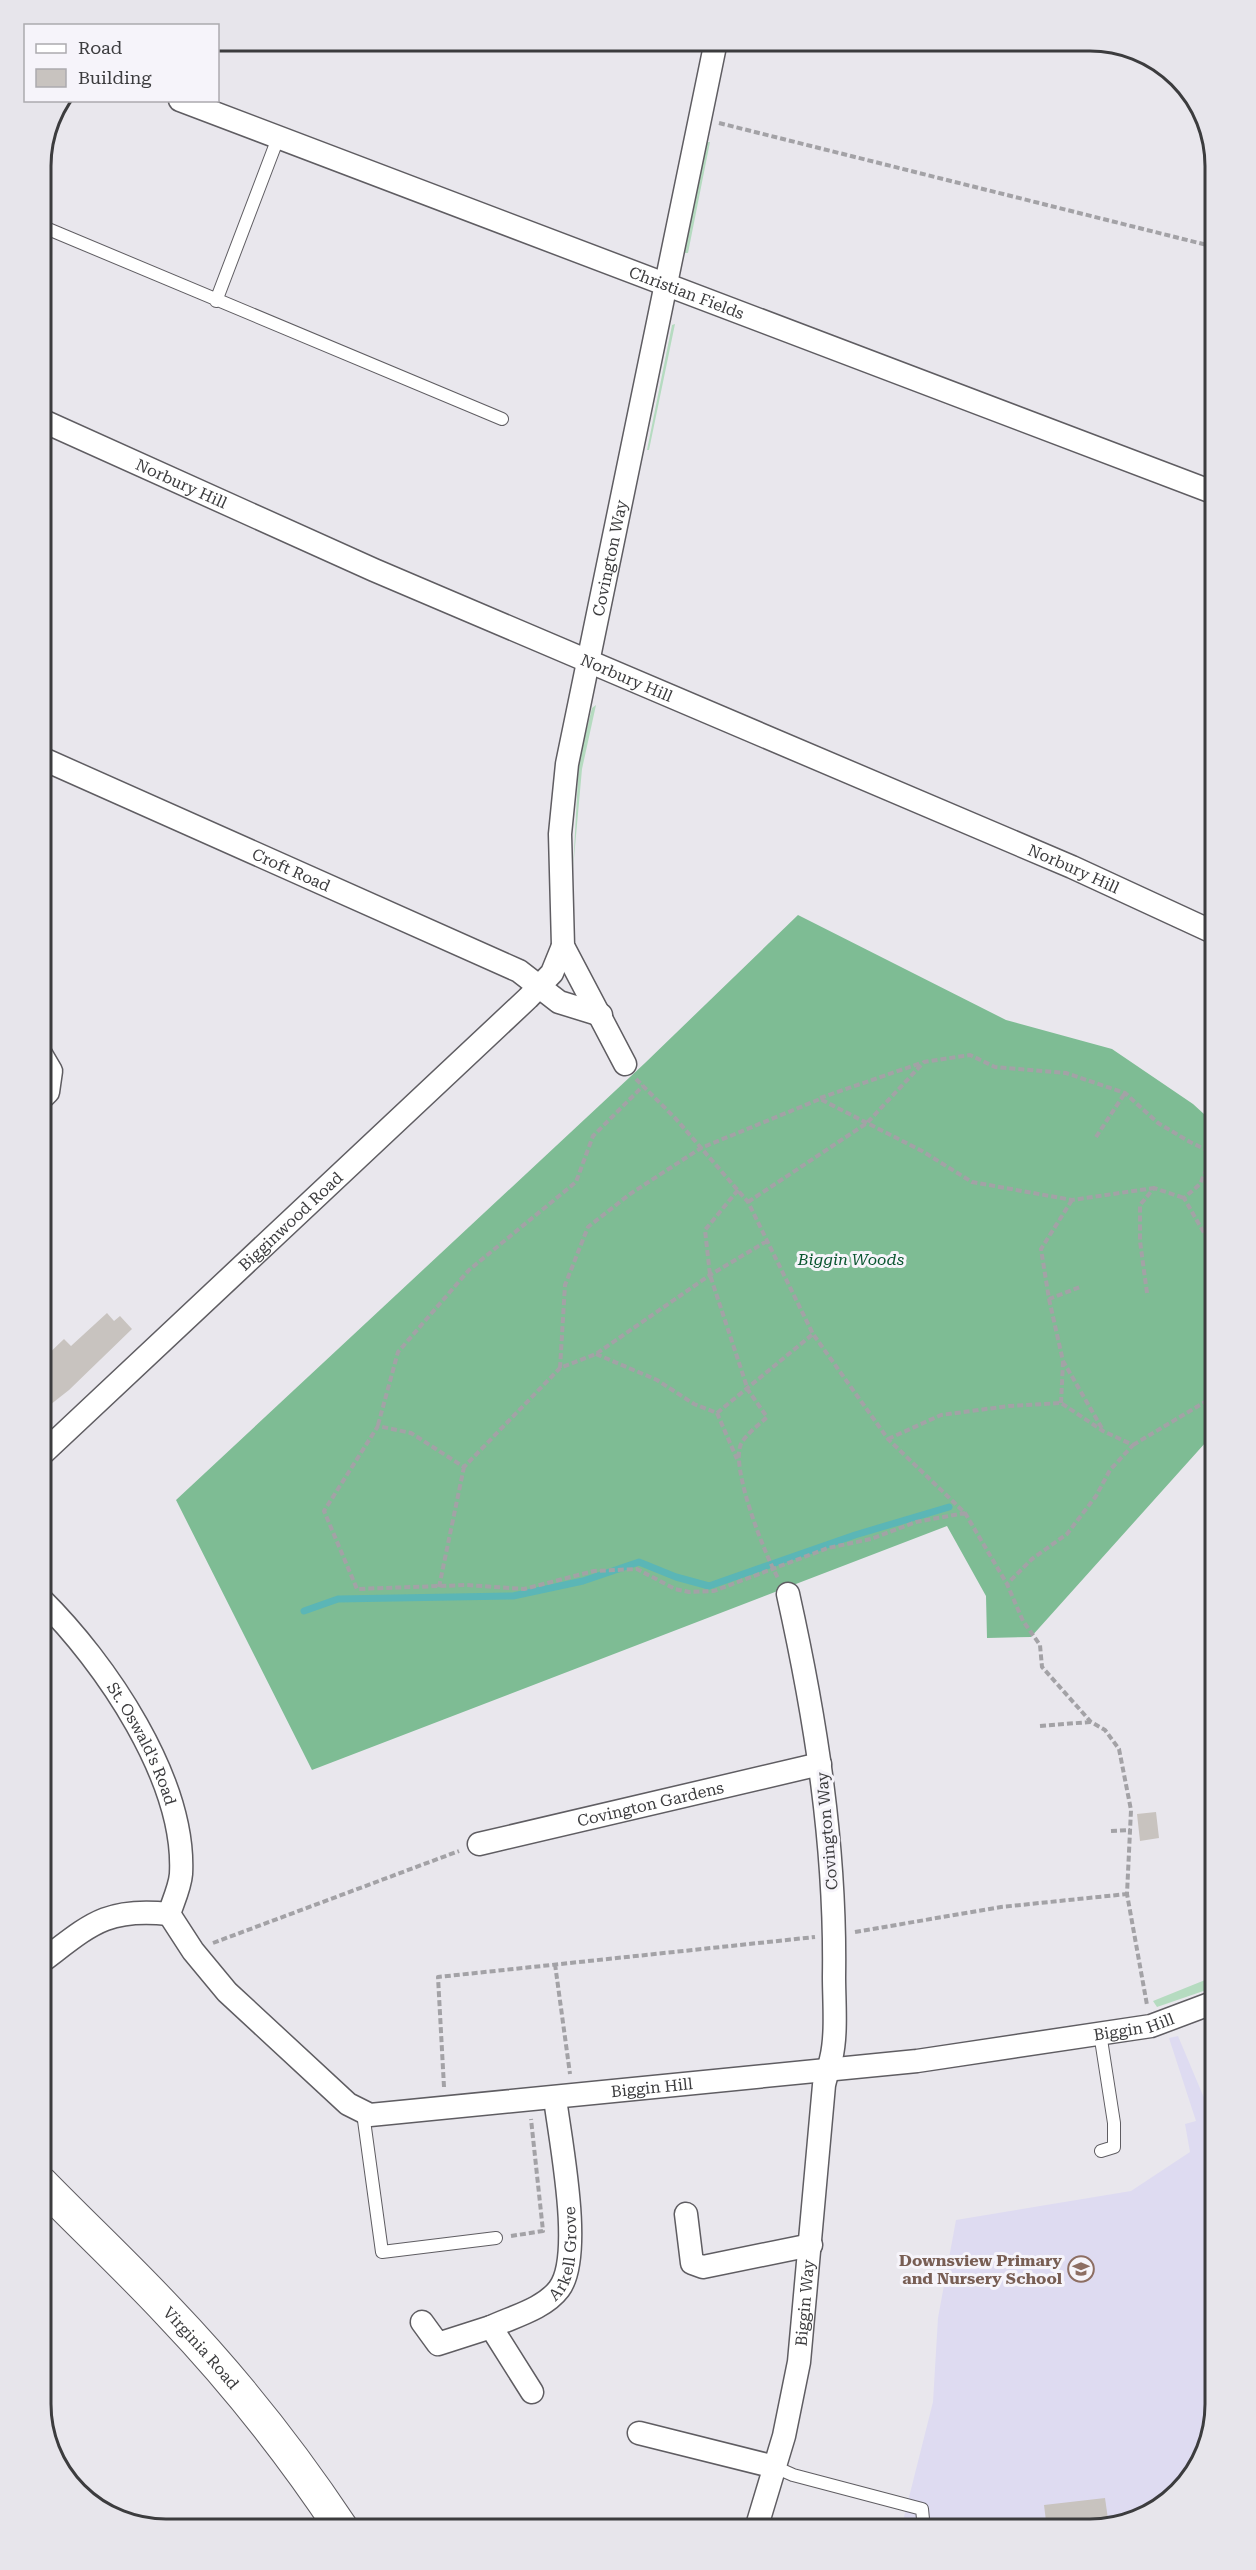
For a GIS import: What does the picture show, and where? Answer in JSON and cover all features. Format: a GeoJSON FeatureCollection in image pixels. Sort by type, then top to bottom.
{"type":"FeatureCollection","features":[{"type":"Feature","properties":{"kind":"street","name":"Covington Way"},"geometry":{"type":"LineString","coordinates":[[628,1069],[563,946],[560,834],[567,764],[714,51]]}},
{"type":"Feature","properties":{"kind":"street","name":"Christian Fields"},"geometry":{"type":"LineString","coordinates":[[185,102],[1205,489]]}},
{"type":"Feature","properties":{"kind":"street","name":"Norbury Hill"},"geometry":{"type":"LineString","coordinates":[[51,425],[374,570],[1072,867],[1205,928]]}},
{"type":"Feature","properties":{"kind":"street","name":"Christian Fields"},"geometry":{"type":"LineString","coordinates":[[1192,483],[1205,484]]}},
{"type":"Feature","properties":{"kind":"street","name":"Croft Road"},"geometry":{"type":"LineString","coordinates":[[51,762],[508,966],[540,986],[559,1002],[601,1015]]}},
{"type":"Feature","properties":{"kind":"street","name":"Bigginwood Road"},"geometry":{"type":"LineString","coordinates":[[51,1446],[540,986],[552,973],[563,946]]}},
{"type":"Feature","properties":{"kind":"street","name":"Covington Way"},"geometry":{"type":"LineString","coordinates":[[788,1594],[820,1764],[830,1855],[835,1936],[832,2058],[826,2071]]}},
{"type":"Feature","properties":{"kind":"street","name":"St. Oswald's Road"},"geometry":{"type":"LineString","coordinates":[[51,1610],[83,1644],[106,1674],[151,1755],[174,1820],[180,1851],[181,1876],[169,1914]]}},
{"type":"Feature","properties":{"kind":"street","name":"Covington Gardens"},"geometry":{"type":"LineString","coordinates":[[479,1844],[820,1764]]}},
{"type":"Feature","properties":{"kind":"street"},"geometry":{"type":"LineString","coordinates":[[51,1954],[95,1921],[116,1914],[143,1911],[169,1914],[193,1951],[227,1992],[348,2104],[363,2113]]}},
{"type":"Feature","properties":{"kind":"street","name":"Biggin Hill"},"geometry":{"type":"LineString","coordinates":[[363,2113],[387,2115],[917,2061],[1151,2026],[1205,2007]]}},
{"type":"Feature","properties":{"kind":"street","name":"Biggin Way"},"geometry":{"type":"LineString","coordinates":[[759,2519],[775,2467],[800,2362],[826,2071]]}},
{"type":"Feature","properties":{"kind":"street","name":"Arkell Grove"},"geometry":{"type":"LineString","coordinates":[[423,2322],[438,2344],[491,2327],[549,2299],[560,2288],[567,2272],[570,2227],[564,2097]]}},
{"type":"Feature","properties":{"kind":"street","name":"Virginia Road"},"geometry":{"type":"LineString","coordinates":[[51,2194],[170,2312],[228,2377],[282,2443],[335,2519]]}},
{"type":"Feature","properties":{"kind":"street"},"geometry":{"type":"LineString","coordinates":[[686,2214],[692,2263],[703,2267],[812,2245]]}},
{"type":"Feature","properties":{"kind":"street"},"geometry":{"type":"LineString","coordinates":[[491,2327],[532,2392]]}},
{"type":"Feature","properties":{"kind":"street"},"geometry":{"type":"LineString","coordinates":[[639,2433],[775,2467]]}},
{"type":"Feature","properties":{"kind":"lane"},"geometry":{"type":"LineString","coordinates":[[216,301],[278,138]]}},
{"type":"Feature","properties":{"kind":"lane"},"geometry":{"type":"LineString","coordinates":[[51,230],[501,419]]}},
{"type":"Feature","properties":{"kind":"lane"},"geometry":{"type":"LineString","coordinates":[[1100,2033],[1114,2123],[1114,2146],[1101,2151]]}},
{"type":"Feature","properties":{"kind":"lane"},"geometry":{"type":"LineString","coordinates":[[363,2113],[381,2252],[496,2238]]}},
{"type":"Feature","properties":{"kind":"lane"},"geometry":{"type":"LineString","coordinates":[[775,2467],[794,2475],[922,2509],[923,2519]]}},
{"type":"Feature","properties":{"kind":"path"},"geometry":{"type":"LineString","coordinates":[[701,119],[1205,245]]}},
{"type":"Feature","properties":{"kind":"path"},"geometry":{"type":"LineString","coordinates":[[560,1368],[565,1285],[588,1227],[630,1194],[701,1148],[820,1099],[924,1062],[970,1055],[995,1067],[1066,1073],[1125,1093],[1158,1123],[1205,1149]]}},
{"type":"Feature","properties":{"kind":"path"},"geometry":{"type":"LineString","coordinates":[[748,1202],[867,1123],[924,1062]]}},
{"type":"Feature","properties":{"kind":"path"},"geometry":{"type":"LineString","coordinates":[[628,1069],[748,1202],[813,1334],[888,1439],[965,1513],[1007,1584],[1023,1621],[1040,1645],[1042,1667],[1091,1722],[1105,1730],[1119,1749],[1131,1810],[1127,1894],[1151,2026]]}},
{"type":"Feature","properties":{"kind":"path"},"geometry":{"type":"LineString","coordinates":[[643,1086],[593,1136],[576,1182],[469,1270],[399,1352],[378,1426],[324,1511],[357,1588],[466,1585],[524,1589],[594,1571],[638,1569],[675,1589],[688,1592],[714,1591],[828,1548],[871,1539],[915,1522],[965,1513]]}},
{"type":"Feature","properties":{"kind":"path"},"geometry":{"type":"LineString","coordinates":[[1096,1137],[1125,1093]]}},
{"type":"Feature","properties":{"kind":"path"},"geometry":{"type":"LineString","coordinates":[[820,1099],[922,1151],[972,1182],[1072,1200],[1154,1188],[1184,1198],[1205,1235]]}},
{"type":"Feature","properties":{"kind":"path"},"geometry":{"type":"LineString","coordinates":[[1184,1198],[1200,1184],[1205,1174]]}},
{"type":"Feature","properties":{"kind":"path"},"geometry":{"type":"LineString","coordinates":[[1147,1293],[1140,1241],[1140,1205],[1154,1188]]}},
{"type":"Feature","properties":{"kind":"path"},"geometry":{"type":"LineString","coordinates":[[737,1460],[741,1444],[767,1417],[748,1390],[710,1275],[705,1230],[738,1190]]}},
{"type":"Feature","properties":{"kind":"path"},"geometry":{"type":"LineString","coordinates":[[1061,1403],[1063,1361],[1041,1249],[1072,1200]]}},
{"type":"Feature","properties":{"kind":"path"},"geometry":{"type":"LineString","coordinates":[[439,1587],[464,1467],[560,1368],[596,1354],[710,1275],[767,1241]]}},
{"type":"Feature","properties":{"kind":"path"},"geometry":{"type":"LineString","coordinates":[[1049,1299],[1080,1287]]}},
{"type":"Feature","properties":{"kind":"path"},"geometry":{"type":"LineString","coordinates":[[717,1413],[748,1390],[813,1334]]}},
{"type":"Feature","properties":{"kind":"path"},"geometry":{"type":"LineString","coordinates":[[596,1354],[657,1380],[694,1404],[717,1413],[737,1460],[740,1480],[773,1569],[788,1594]]}},
{"type":"Feature","properties":{"kind":"path"},"geometry":{"type":"LineString","coordinates":[[1063,1361],[1103,1431]]}},
{"type":"Feature","properties":{"kind":"path"},"geometry":{"type":"LineString","coordinates":[[1007,1584],[1032,1559],[1066,1534],[1096,1496],[1110,1470],[1132,1444],[1205,1402]]}},
{"type":"Feature","properties":{"kind":"path"},"geometry":{"type":"LineString","coordinates":[[888,1439],[941,1415],[1009,1406],[1061,1403],[1103,1431],[1132,1444]]}},
{"type":"Feature","properties":{"kind":"path"},"geometry":{"type":"LineString","coordinates":[[378,1426],[411,1433],[464,1467]]}},
{"type":"Feature","properties":{"kind":"path"},"geometry":{"type":"LineString","coordinates":[[1040,1726],[1091,1722]]}},
{"type":"Feature","properties":{"kind":"path"},"geometry":{"type":"LineString","coordinates":[[1111,1831],[1130,1830]]}},
{"type":"Feature","properties":{"kind":"path"},"geometry":{"type":"LineString","coordinates":[[193,1951],[479,1844]]}},
{"type":"Feature","properties":{"kind":"path"},"geometry":{"type":"LineString","coordinates":[[446,2109],[438,1977],[835,1936],[1001,1907],[1127,1894]]}},
{"type":"Feature","properties":{"kind":"path"},"geometry":{"type":"LineString","coordinates":[[555,1964],[564,2097]]}},
{"type":"Feature","properties":{"kind":"path"},"geometry":{"type":"LineString","coordinates":[[496,2238],[543,2231],[528,2100]]}},
{"type":"Feature","properties":{"kind":"shaded area","name":"Downsview Primary and Nursery School"},"geometry":{"type":"Polygon","coordinates":[[[1178,2036],[1205,2100],[1205,2404],[1199,2441],[1186,2468],[1166,2490],[1147,2504],[1112,2517],[904,2519],[933,2402],[938,2318],[956,2220],[1131,2191],[1190,2152],[1185,2124],[1196,2121],[1169,2038],[1178,2036]]]}},
{"type":"Feature","properties":{"kind":"green space"},"geometry":{"type":"Polygon","coordinates":[[[706,142],[710,142],[688,253],[684,253],[706,142]]]}},
{"type":"Feature","properties":{"kind":"green space"},"geometry":{"type":"Polygon","coordinates":[[[675,324],[649,450],[647,450],[672,325],[675,324]]]}},
{"type":"Feature","properties":{"kind":"green space"},"geometry":{"type":"Polygon","coordinates":[[[596,705],[582,769],[573,869],[579,760],[592,708],[596,705]]]}},
{"type":"Feature","properties":{"kind":"green space","name":"Biggin Woods"},"geometry":{"type":"Polygon","coordinates":[[[798,915],[1006,1020],[1112,1049],[1193,1104],[1205,1115],[1205,1443],[1031,1637],[987,1638],[986,1596],[947,1526],[312,1770],[176,1500],[645,1063],[798,915]]]}},
{"type":"Feature","properties":{"kind":"green space"},"geometry":{"type":"Polygon","coordinates":[[[1205,1980],[1205,1990],[1157,2007],[1153,2001],[1205,1980]]]}},
{"type":"Feature","properties":{"kind":"building"},"geometry":{"type":"Polygon","coordinates":[[[107,1313],[114,1321],[120,1316],[132,1329],[69,1390],[51,1404],[51,1351],[64,1339],[71,1346],[107,1313]]]}},
{"type":"Feature","properties":{"kind":"building"},"geometry":{"type":"Polygon","coordinates":[[[1156,1812],[1159,1838],[1140,1841],[1137,1814],[1156,1812]]]}},
{"type":"Feature","properties":{"kind":"building"},"geometry":{"type":"Polygon","coordinates":[[[1105,2498],[1108,2518],[1046,2519],[1044,2505],[1105,2498]]]}},
{"type":"Feature","properties":{"kind":"waterway"},"geometry":{"type":"LineString","coordinates":[[304,1611],[338,1599],[513,1596],[583,1581],[639,1562],[676,1577],[709,1586],[855,1535],[949,1507]]}},
{"type":"Feature","properties":{"kind":"place","name":"Downsview Primary and Nursery School"},"geometry":{"type":"Point","coordinates":[1081,2269]}}]}
